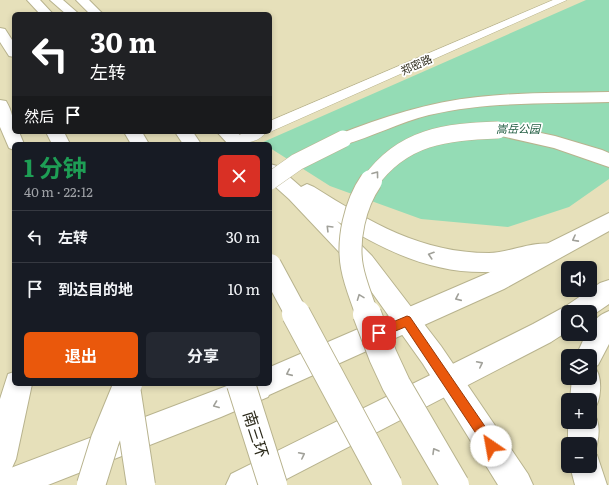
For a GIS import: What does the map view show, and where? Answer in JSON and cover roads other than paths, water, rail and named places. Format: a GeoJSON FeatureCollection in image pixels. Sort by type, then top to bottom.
{"type":"FeatureCollection","features":[{"type":"Feature","properties":{"kind":"main road"},"geometry":{"type":"LineString","coordinates":[[33,0],[44,12]]}},
{"type":"Feature","properties":{"kind":"main road"},"geometry":{"type":"LineString","coordinates":[[56,0],[71,12]]}},
{"type":"Feature","properties":{"kind":"main road"},"geometry":{"type":"LineString","coordinates":[[82,0],[96,12]]}},
{"type":"Feature","properties":{"kind":"main road"},"geometry":{"type":"LineString","coordinates":[[0,32],[12,50]]}},
{"type":"Feature","properties":{"kind":"main road"},"geometry":{"type":"LineString","coordinates":[[272,180],[298,162],[343,139],[380,124],[420,111],[460,104],[505,100],[609,97]]}},
{"type":"Feature","properties":{"kind":"main road"},"geometry":{"type":"LineString","coordinates":[[0,105],[14,142]]}},
{"type":"Feature","properties":{"kind":"main road"},"geometry":{"type":"LineString","coordinates":[[455,485],[388,368],[357,288],[351,258],[354,223],[363,195],[376,172],[395,154],[421,140],[463,131],[498,130],[539,137],[580,148],[609,160]]}},
{"type":"Feature","properties":{"kind":"main road"},"geometry":{"type":"LineString","coordinates":[[272,167],[314,197],[360,226],[396,243],[452,262],[493,263],[552,251]]}},
{"type":"Feature","properties":{"kind":"main road"},"geometry":{"type":"LineString","coordinates":[[272,173],[296,194],[364,263],[407,321],[517,485]]}},
{"type":"Feature","properties":{"kind":"main road"},"geometry":{"type":"LineString","coordinates":[[272,381],[496,281],[609,221]]}},
{"type":"Feature","properties":{"kind":"main road"},"geometry":{"type":"LineString","coordinates":[[272,269],[388,485]]}},
{"type":"Feature","properties":{"kind":"main road"},"geometry":{"type":"LineString","coordinates":[[587,305],[609,291]]}},
{"type":"Feature","properties":{"kind":"main road"},"geometry":{"type":"LineString","coordinates":[[242,485],[542,333],[561,321]]}},
{"type":"Feature","properties":{"kind":"main road"},"geometry":{"type":"LineString","coordinates":[[593,349],[600,335],[609,323]]}},
{"type":"Feature","properties":{"kind":"main road"},"geometry":{"type":"LineString","coordinates":[[0,459],[18,386]]}},
{"type":"Feature","properties":{"kind":"main road"},"geometry":{"type":"LineString","coordinates":[[91,485],[104,440],[126,386]]}},
{"type":"Feature","properties":{"kind":"main road"},"geometry":{"type":"LineString","coordinates":[[127,386],[141,485]]}},
{"type":"Feature","properties":{"kind":"main road","name":"南三环"},"geometry":{"type":"LineString","coordinates":[[242,386],[273,485]]}},
{"type":"Feature","properties":{"kind":"main road"},"geometry":{"type":"LineString","coordinates":[[7,485],[221,403],[259,386]]}},
{"type":"Feature","properties":{"kind":"main road"},"geometry":{"type":"LineString","coordinates":[[588,473],[591,485]]}},
{"type":"Feature","properties":{"kind":"street","name":"郑密路"},"geometry":{"type":"LineString","coordinates":[[272,126],[562,0]]}},
{"type":"Feature","properties":{"kind":"street"},"geometry":{"type":"LineString","coordinates":[[235,140],[253,134]]}},
{"type":"Feature","properties":{"kind":"park label","name":"嵩岳公园"},"geometry":{"type":"Point","coordinates":[518,128]}}]}
